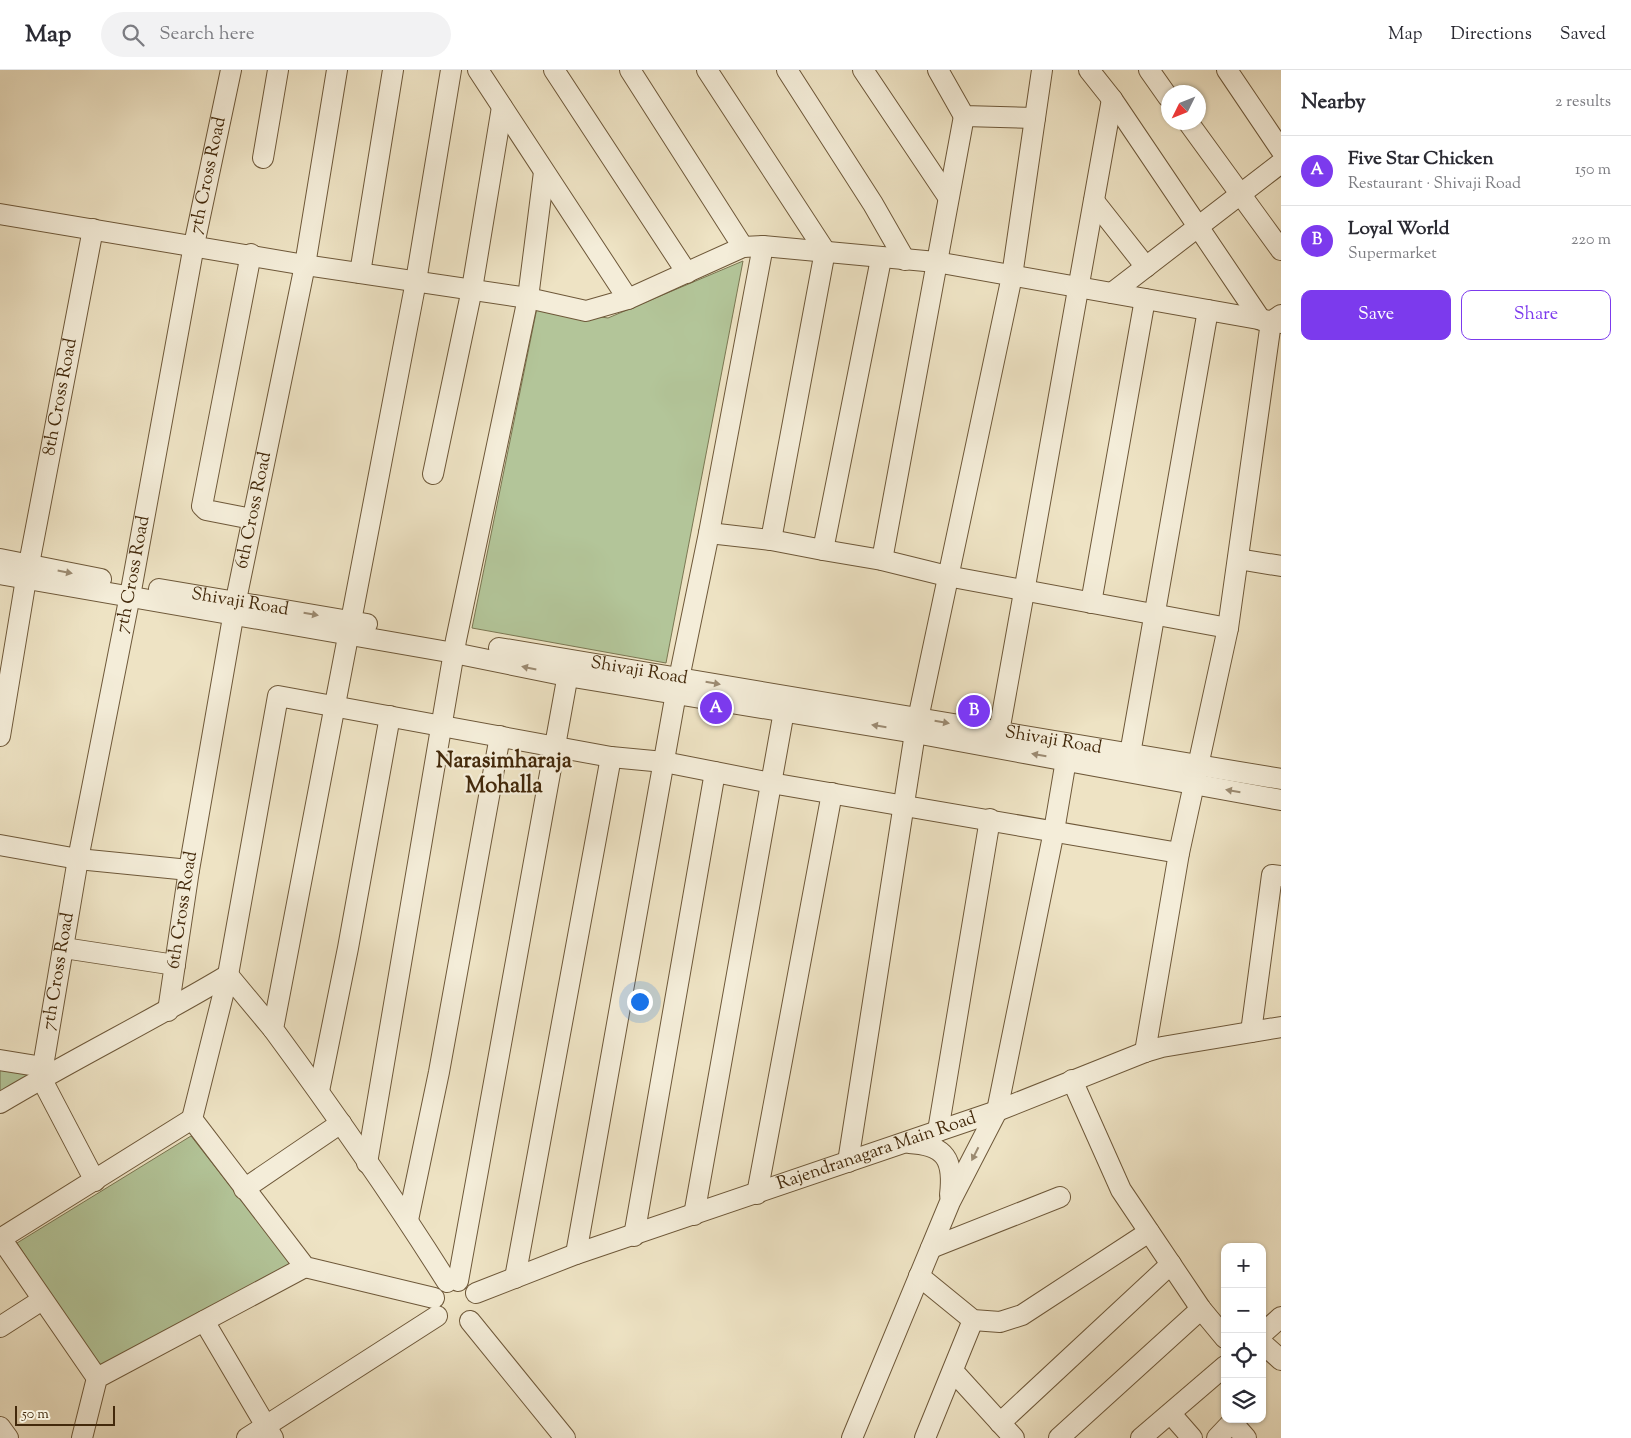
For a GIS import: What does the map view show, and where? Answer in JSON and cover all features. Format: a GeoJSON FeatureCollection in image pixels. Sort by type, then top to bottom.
{"type":"FeatureCollection","features":[{"type":"Feature","properties":{"kind":"street","name":"7th Cross Road"},"geometry":{"type":"LineString","coordinates":[[42,1072],[78,859],[131,591],[194,245],[231,70]]}},
{"type":"Feature","properties":{"kind":"street"},"geometry":{"type":"LineString","coordinates":[[263,158],[278,70]]}},
{"type":"Feature","properties":{"kind":"street","name":"6th Cross Road"},"geometry":{"type":"LineString","coordinates":[[168,1011],[189,870],[235,608],[305,265],[337,70]]}},
{"type":"Feature","properties":{"kind":"street"},"geometry":{"type":"LineString","coordinates":[[360,273],[393,70]]}},
{"type":"Feature","properties":{"kind":"street"},"geometry":{"type":"LineString","coordinates":[[274,1029],[348,628],[416,281],[451,70]]}},
{"type":"Feature","properties":{"kind":"street"},"geometry":{"type":"LineString","coordinates":[[478,70],[628,299]]}},
{"type":"Feature","properties":{"kind":"street"},"geometry":{"type":"LineString","coordinates":[[554,70],[686,273]]}},
{"type":"Feature","properties":{"kind":"street"},"geometry":{"type":"LineString","coordinates":[[576,1254],[677,685],[709,533],[753,246],[630,70]]}},
{"type":"Feature","properties":{"kind":"street"},"geometry":{"type":"LineString","coordinates":[[707,70],[825,251],[771,540]]}},
{"type":"Feature","properties":{"kind":"street"},"geometry":{"type":"LineString","coordinates":[[788,70],[873,204],[905,260]]}},
{"type":"Feature","properties":{"kind":"street"},"geometry":{"type":"LineString","coordinates":[[863,70],[948,197]]}},
{"type":"Feature","properties":{"kind":"street"},"geometry":{"type":"LineString","coordinates":[[882,560],[964,116],[938,70]]}},
{"type":"Feature","properties":{"kind":"street"},"geometry":{"type":"LineString","coordinates":[[848,1162],[917,725],[1012,276],[1042,70]]}},
{"type":"Feature","properties":{"kind":"street"},"geometry":{"type":"LineString","coordinates":[[1089,70],[1112,100],[1198,227],[1273,320],[1228,628],[1200,764],[1179,853],[1145,1052]]}},
{"type":"Feature","properties":{"kind":"street"},"geometry":{"type":"LineString","coordinates":[[1149,70],[1161,87]]}},
{"type":"Feature","properties":{"kind":"street"},"geometry":{"type":"LineString","coordinates":[[1227,70],[1281,150]]}},
{"type":"Feature","properties":{"kind":"street"},"geometry":{"type":"LineString","coordinates":[[999,732],[1112,100]]}},
{"type":"Feature","properties":{"kind":"street"},"geometry":{"type":"LineString","coordinates":[[434,474],[472,289],[502,107]]}},
{"type":"Feature","properties":{"kind":"street"},"geometry":{"type":"LineString","coordinates":[[964,116],[1035,118]]}},
{"type":"Feature","properties":{"kind":"street"},"geometry":{"type":"LineString","coordinates":[[1194,130],[1281,250]]}},
{"type":"Feature","properties":{"kind":"street"},"geometry":{"type":"LineString","coordinates":[[1112,293],[1281,163]]}},
{"type":"Feature","properties":{"kind":"street"},"geometry":{"type":"LineString","coordinates":[[367,1163],[455,647],[528,298],[544,172]]}},
{"type":"Feature","properties":{"kind":"street"},"geometry":{"type":"LineString","coordinates":[[1094,201],[1146,267]]}},
{"type":"Feature","properties":{"kind":"street"},"geometry":{"type":"LineString","coordinates":[[0,214],[252,254],[305,265],[528,298],[586,311],[628,299],[753,246],[825,251],[882,259],[936,262],[1273,320]]}},
{"type":"Feature","properties":{"kind":"street","name":"8th Cross Road"},"geometry":{"type":"LineString","coordinates":[[0,736],[4,689],[93,229]]}},
{"type":"Feature","properties":{"kind":"street"},"geometry":{"type":"LineString","coordinates":[[252,254],[202,506],[206,510],[252,519]]}},
{"type":"Feature","properties":{"kind":"street"},"geometry":{"type":"LineString","coordinates":[[823,550],[882,259]]}},
{"type":"Feature","properties":{"kind":"street"},"geometry":{"type":"LineString","coordinates":[[1091,603],[1145,299]]}},
{"type":"Feature","properties":{"kind":"street"},"geometry":{"type":"LineString","coordinates":[[1130,754],[1156,615],[1208,310]]}},
{"type":"Feature","properties":{"kind":"street"},"geometry":{"type":"LineString","coordinates":[[709,533],[771,540],[882,560],[947,576],[1228,628]]}},
{"type":"Feature","properties":{"kind":"street","name":"Shivaji Road"},"geometry":{"type":"LineString","coordinates":[[0,558],[28,572],[455,647],[569,669],[917,725],[999,732],[1281,779]]}},
{"type":"Feature","properties":{"kind":"street"},"geometry":{"type":"LineString","coordinates":[[1238,559],[1281,566]]}},
{"type":"Feature","properties":{"kind":"street"},"geometry":{"type":"LineString","coordinates":[[0,574],[28,572]]}},
{"type":"Feature","properties":{"kind":"street"},"geometry":{"type":"LineString","coordinates":[[453,1282],[569,669]]}},
{"type":"Feature","properties":{"kind":"street"},"geometry":{"type":"LineString","coordinates":[[677,685],[784,711],[917,725],[1066,760],[1281,800]]}},
{"type":"Feature","properties":{"kind":"street"},"geometry":{"type":"LineString","coordinates":[[97,1378],[1,1240],[192,1119],[228,975],[278,696],[612,757],[664,762],[771,783],[990,819],[1179,853]]}},
{"type":"Feature","properties":{"kind":"street"},"geometry":{"type":"LineString","coordinates":[[694,1215],[784,711]]}},
{"type":"Feature","properties":{"kind":"street"},"geometry":{"type":"LineString","coordinates":[[319,1091],[348,948],[390,716]]}},
{"type":"Feature","properties":{"kind":"street"},"geometry":{"type":"LineString","coordinates":[[408,1220],[440,1072],[500,736]]}},
{"type":"Feature","properties":{"kind":"street"},"geometry":{"type":"LineString","coordinates":[[515,1278],[612,757]]}},
{"type":"Feature","properties":{"kind":"street"},"geometry":{"type":"LineString","coordinates":[[852,1438],[950,1202],[997,1111],[1054,832],[1066,760]]}},
{"type":"Feature","properties":{"kind":"street"},"geometry":{"type":"LineString","coordinates":[[634,1236],[715,772]]}},
{"type":"Feature","properties":{"kind":"street"},"geometry":{"type":"LineString","coordinates":[[757,1194],[832,793]]}},
{"type":"Feature","properties":{"kind":"street"},"geometry":{"type":"LineString","coordinates":[[938,1131],[990,819]]}},
{"type":"Feature","properties":{"kind":"street"},"geometry":{"type":"LineString","coordinates":[[0,845],[78,859],[189,870]]}},
{"type":"Feature","properties":{"kind":"street"},"geometry":{"type":"LineString","coordinates":[[1251,1032],[1272,875],[1281,876]]}},
{"type":"Feature","properties":{"kind":"street"},"geometry":{"type":"LineString","coordinates":[[64,948],[175,965]]}},
{"type":"Feature","properties":{"kind":"street"},"geometry":{"type":"LineString","coordinates":[[0,1103],[42,1072],[168,1011],[228,975]]}},
{"type":"Feature","properties":{"kind":"street"},"geometry":{"type":"LineString","coordinates":[[228,975],[274,1029],[453,1282],[472,1287],[476,1293],[478,1308],[470,1321],[456,1326],[442,1321],[436,1307],[438,1289],[453,1282]]}},
{"type":"Feature","properties":{"kind":"street","name":"Rajendranagara Main Road"},"geometry":{"type":"LineString","coordinates":[[476,1293],[576,1254],[634,1236],[997,1111],[1145,1052],[1162,1047],[1281,1027]]}},
{"type":"Feature","properties":{"kind":"street"},"geometry":{"type":"LineString","coordinates":[[0,1060],[42,1072],[95,1180]]}},
{"type":"Feature","properties":{"kind":"street"},"geometry":{"type":"LineString","coordinates":[[1072,1080],[1121,1190],[1201,1309],[1221,1333]]}},
{"type":"Feature","properties":{"kind":"street"},"geometry":{"type":"LineString","coordinates":[[192,1119],[305,1268],[436,1307]]}},
{"type":"Feature","properties":{"kind":"street"},"geometry":{"type":"LineString","coordinates":[[244,1189],[341,1123]]}},
{"type":"Feature","properties":{"kind":"street"},"geometry":{"type":"LineString","coordinates":[[904,1143],[926,1144],[938,1148],[948,1160],[952,1176],[950,1202]]}},
{"type":"Feature","properties":{"kind":"street"},"geometry":{"type":"LineString","coordinates":[[931,1248],[1060,1197]]}},
{"type":"Feature","properties":{"kind":"street"},"geometry":{"type":"LineString","coordinates":[[919,1276],[974,1320],[1000,1322],[1022,1315],[1149,1232]]}},
{"type":"Feature","properties":{"kind":"street"},"geometry":{"type":"LineString","coordinates":[[1000,1423],[1171,1264]]}},
{"type":"Feature","properties":{"kind":"street"},"geometry":{"type":"LineString","coordinates":[[82,1438],[97,1378],[305,1268]]}},
{"type":"Feature","properties":{"kind":"street"},"geometry":{"type":"LineString","coordinates":[[0,1327],[42,1300]]}},
{"type":"Feature","properties":{"kind":"street"},"geometry":{"type":"LineString","coordinates":[[248,1438],[269,1432],[436,1307]]}},
{"type":"Feature","properties":{"kind":"street"},"geometry":{"type":"LineString","coordinates":[[1059,1438],[1201,1309]]}},
{"type":"Feature","properties":{"kind":"street"},"geometry":{"type":"LineString","coordinates":[[1263,1333],[1281,1317]]}},
{"type":"Feature","properties":{"kind":"street"},"geometry":{"type":"LineString","coordinates":[[926,1438],[974,1320]]}},
{"type":"Feature","properties":{"kind":"street"},"geometry":{"type":"LineString","coordinates":[[204,1321],[269,1432]]}},
{"type":"Feature","properties":{"kind":"street"},"geometry":{"type":"LineString","coordinates":[[470,1321],[565,1438]]}},
{"type":"Feature","properties":{"kind":"street"},"geometry":{"type":"LineString","coordinates":[[1266,1347],[1281,1360]]}},
{"type":"Feature","properties":{"kind":"street"},"geometry":{"type":"LineString","coordinates":[[1142,1438],[1221,1370]]}},
{"type":"Feature","properties":{"kind":"street"},"geometry":{"type":"LineString","coordinates":[[952,1372],[1014,1438]]}},
{"type":"Feature","properties":{"kind":"street"},"geometry":{"type":"LineString","coordinates":[[1171,1414],[1192,1438]]}},
{"type":"Feature","properties":{"kind":"street"},"geometry":{"type":"LineString","coordinates":[[1217,1438],[1231,1423]]}},
{"type":"Feature","properties":{"kind":"street"},"geometry":{"type":"LineString","coordinates":[[1235,1423],[1246,1438]]}},
{"type":"Feature","properties":{"kind":"street"},"geometry":{"type":"LineString","coordinates":[[0,1427],[8,1438]]}},
{"type":"Feature","properties":{"kind":"green space"},"geometry":{"type":"Polygon","coordinates":[[[743,261],[666,663],[472,628],[537,308],[608,318],[743,261]]]}},
{"type":"Feature","properties":{"kind":"green space"},"geometry":{"type":"Polygon","coordinates":[[[0,1065],[38,1072],[0,1095],[0,1065]]]}},
{"type":"Feature","properties":{"kind":"green space"},"geometry":{"type":"Polygon","coordinates":[[[191,1136],[291,1264],[99,1367],[17,1243],[191,1136]]]}},
{"type":"Feature","properties":{"kind":"place","name":"Five Star Chicken"},"geometry":{"type":"Point","coordinates":[716,708]}},
{"type":"Feature","properties":{"kind":"place","name":"Loyal World"},"geometry":{"type":"Point","coordinates":[974,711]}},
{"type":"Feature","properties":{"kind":"district","name":"Narasimharaja Mohalla"},"geometry":{"type":"Point","coordinates":[504,774]}}]}
